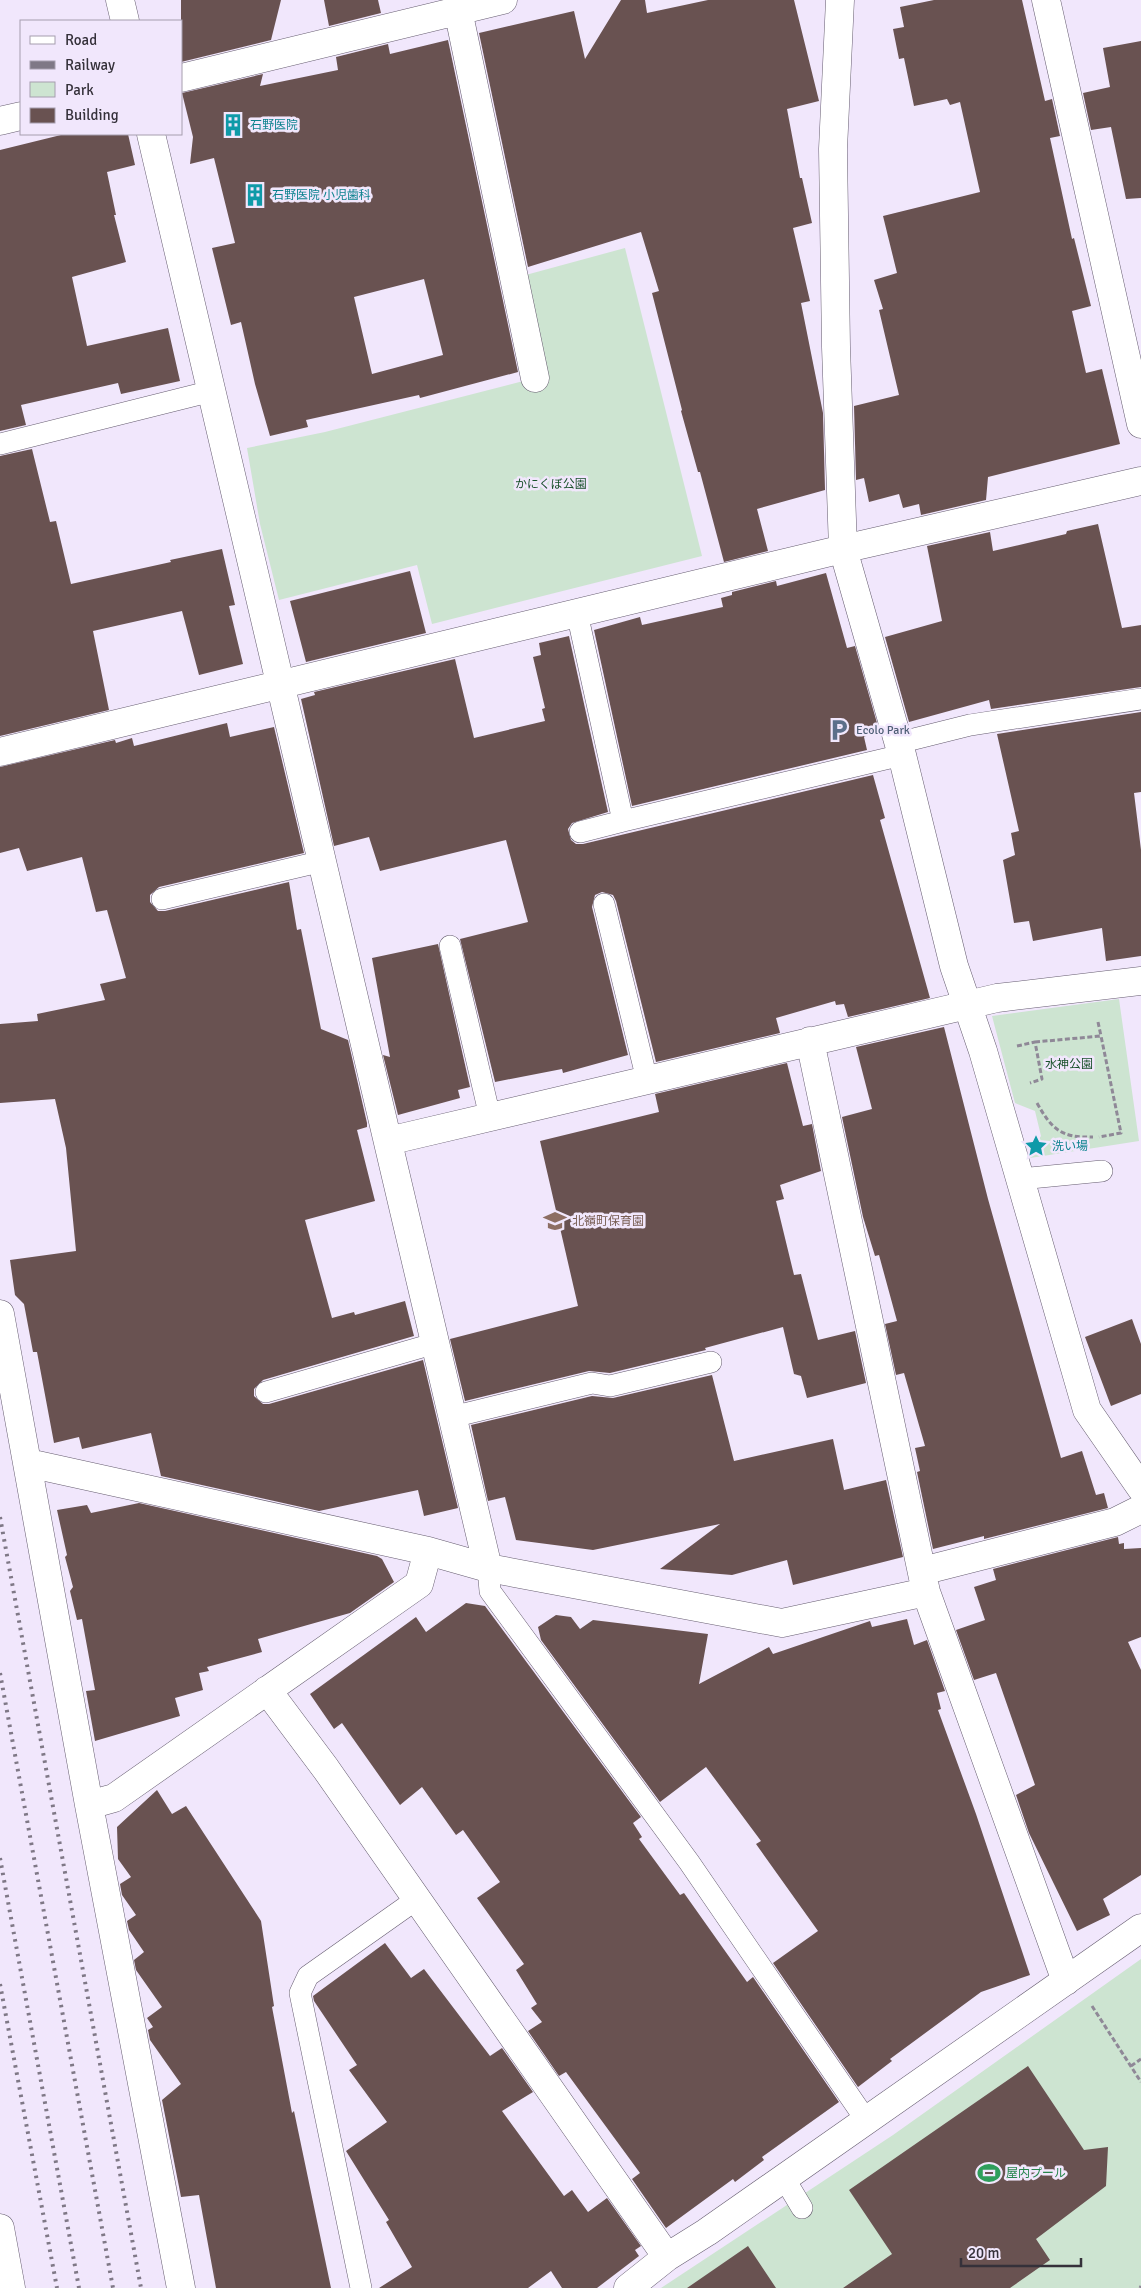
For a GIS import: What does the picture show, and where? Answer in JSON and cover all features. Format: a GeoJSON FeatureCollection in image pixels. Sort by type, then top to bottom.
{"type":"FeatureCollection","features":[{"type":"Feature","properties":{"kind":"street"},"geometry":{"type":"LineString","coordinates":[[120,0],[125,20]]}},
{"type":"Feature","properties":{"kind":"street"},"geometry":{"type":"LineString","coordinates":[[840,0],[833,149],[836,338],[843,549],[900,749],[954,966],[968,1005],[1020,1179],[1086,1410],[1141,1488]]}},
{"type":"Feature","properties":{"kind":"street"},"geometry":{"type":"LineString","coordinates":[[1046,0],[1141,424]]}},
{"type":"Feature","properties":{"kind":"street"},"geometry":{"type":"LineString","coordinates":[[182,78],[479,4],[535,378]]}},
{"type":"Feature","properties":{"kind":"street"},"geometry":{"type":"LineString","coordinates":[[0,121],[20,116]]}},
{"type":"Feature","properties":{"kind":"street"},"geometry":{"type":"LineString","coordinates":[[151,135],[488,1568]]}},
{"type":"Feature","properties":{"kind":"street"},"geometry":{"type":"LineString","coordinates":[[0,752],[843,549],[1141,481]]}},
{"type":"Feature","properties":{"kind":"street"},"geometry":{"type":"LineString","coordinates":[[388,1141],[997,998],[1141,981]]}},
{"type":"Feature","properties":{"kind":"street"},"geometry":{"type":"LineString","coordinates":[[810,1042],[924,1582],[1074,1976]]}},
{"type":"Feature","properties":{"kind":"street"},"geometry":{"type":"LineString","coordinates":[[0,1314],[89,1804],[181,2288]]}},
{"type":"Feature","properties":{"kind":"street"},"geometry":{"type":"LineString","coordinates":[[28,1463],[428,1551],[488,1568],[782,1624],[1115,1522],[1141,1509]]}},
{"type":"Feature","properties":{"kind":"street"},"geometry":{"type":"LineString","coordinates":[[89,1804],[114,1798],[419,1584],[428,1551]]}},
{"type":"Feature","properties":{"kind":"street"},"geometry":{"type":"LineString","coordinates":[[267,1690],[326,1769],[666,2257]]}},
{"type":"Feature","properties":{"kind":"street"},"geometry":{"type":"LineString","coordinates":[[628,2288],[666,2257],[707,2232],[1141,1928]]}},
{"type":"Feature","properties":{"kind":"street"},"geometry":{"type":"LineString","coordinates":[[0,2228],[11,2288]]}},
{"type":"Feature","properties":{"kind":"lane"},"geometry":{"type":"LineString","coordinates":[[0,444],[212,391]]}},
{"type":"Feature","properties":{"kind":"lane"},"geometry":{"type":"LineString","coordinates":[[577,613],[623,821]]}},
{"type":"Feature","properties":{"kind":"lane"},"geometry":{"type":"LineString","coordinates":[[580,832],[900,749],[970,725],[1141,699]]}},
{"type":"Feature","properties":{"kind":"lane"},"geometry":{"type":"LineString","coordinates":[[162,899],[323,861]]}},
{"type":"Feature","properties":{"kind":"lane"},"geometry":{"type":"LineString","coordinates":[[604,904],[647,1080]]}},
{"type":"Feature","properties":{"kind":"lane"},"geometry":{"type":"LineString","coordinates":[[450,946],[490,1117]]}},
{"type":"Feature","properties":{"kind":"lane"},"geometry":{"type":"LineString","coordinates":[[1020,1179],[1102,1171]]}},
{"type":"Feature","properties":{"kind":"lane"},"geometry":{"type":"LineString","coordinates":[[266,1392],[436,1344]]}},
{"type":"Feature","properties":{"kind":"lane"},"geometry":{"type":"LineString","coordinates":[[452,1417],[592,1383],[610,1386],[711,1362]]}},
{"type":"Feature","properties":{"kind":"lane"},"geometry":{"type":"LineString","coordinates":[[488,1568],[490,1591],[689,1862],[866,2120]]}},
{"type":"Feature","properties":{"kind":"lane"},"geometry":{"type":"LineString","coordinates":[[361,2288],[300,1993],[308,1976],[416,1899]]}},
{"type":"Feature","properties":{"kind":"lane"},"geometry":{"type":"LineString","coordinates":[[784,2178],[802,2208]]}},
{"type":"Feature","properties":{"kind":"path"},"geometry":{"type":"LineString","coordinates":[[1035,1042],[1101,1036],[1121,1133],[1098,1137],[1074,1138],[1053,1127],[1037,1104],[1035,1097]]}},
{"type":"Feature","properties":{"kind":"path"},"geometry":{"type":"LineString","coordinates":[[1032,1090],[1030,1082],[1042,1079],[1039,1063]]}},
{"type":"Feature","properties":{"kind":"path"},"geometry":{"type":"LineString","coordinates":[[1074,1976],[1092,2009],[1141,2082]]}},
{"type":"Feature","properties":{"kind":"path"},"geometry":{"type":"LineString","coordinates":[[1131,2066],[1141,2059]]}},
{"type":"Feature","properties":{"kind":"green space","name":"かにくぼ公園"},"geometry":{"type":"Polygon","coordinates":[[[625,248],[702,556],[432,624],[417,565],[279,600],[260,524],[247,448],[325,432],[535,378],[522,276],[625,248]]]}},
{"type":"Feature","properties":{"kind":"green space","name":"水神公園"},"geometry":{"type":"Polygon","coordinates":[[[1119,999],[1139,1141],[1030,1158],[1029,1154],[1041,1136],[1035,1111],[1015,1103],[992,1016],[1119,999]]]}},
{"type":"Feature","properties":{"kind":"green space"},"geometry":{"type":"Polygon","coordinates":[[[1141,1959],[1141,2288],[661,2288],[893,2135],[1141,1959]]]}},
{"type":"Feature","properties":{"kind":"building"},"geometry":{"type":"Polygon","coordinates":[[[181,0],[281,0],[271,40],[182,62],[181,0]]]}},
{"type":"Feature","properties":{"kind":"building"},"geometry":{"type":"Polygon","coordinates":[[[324,0],[378,0],[381,13],[329,26],[324,0]]]}},
{"type":"Feature","properties":{"kind":"building"},"geometry":{"type":"Polygon","coordinates":[[[621,0],[645,0],[647,13],[708,0],[794,0],[819,101],[787,109],[800,178],[802,178],[812,223],[793,228],[810,301],[801,303],[823,413],[825,490],[757,509],[768,551],[724,562],[700,472],[698,472],[681,411],[652,293],[659,291],[641,232],[528,267],[479,33],[574,11],[585,59],[621,0]]]}},
{"type":"Feature","properties":{"kind":"building"},"geometry":{"type":"Polygon","coordinates":[[[934,0],[1022,0],[1045,101],[1052,99],[1060,136],[1050,138],[1072,239],[1074,238],[1091,306],[1072,311],[1086,373],[1102,369],[1120,444],[988,477],[986,500],[921,515],[919,504],[903,508],[899,494],[869,502],[864,478],[856,480],[854,406],[899,395],[879,310],[883,309],[874,280],[897,273],[883,216],[980,192],[960,102],[950,105],[947,99],[914,106],[904,58],[899,59],[893,29],[904,27],[900,7],[934,0]]]}},
{"type":"Feature","properties":{"kind":"building"},"geometry":{"type":"Polygon","coordinates":[[[448,40],[518,372],[420,398],[419,395],[306,420],[308,427],[270,436],[255,384],[241,322],[231,325],[212,248],[235,243],[214,158],[190,164],[193,137],[182,93],[263,74],[260,86],[338,70],[336,57],[388,44],[390,54],[448,40]],[[424,279],[354,297],[372,374],[443,355],[424,279]]]}},
{"type":"Feature","properties":{"kind":"building"},"geometry":{"type":"Polygon","coordinates":[[[1141,41],[1141,198],[1126,199],[1111,127],[1091,130],[1083,93],[1110,87],[1103,48],[1141,41]]]}},
{"type":"Feature","properties":{"kind":"building"},"geometry":{"type":"Polygon","coordinates":[[[61,135],[128,135],[135,165],[107,172],[116,215],[114,215],[126,262],[72,277],[87,346],[168,328],[180,381],[121,394],[118,383],[21,405],[26,425],[0,431],[0,150],[61,135]]]}},
{"type":"Feature","properties":{"kind":"building"},"geometry":{"type":"Polygon","coordinates":[[[32,449],[50,522],[56,521],[71,584],[222,549],[235,605],[229,606],[243,664],[199,675],[182,611],[93,631],[109,710],[0,736],[0,456],[32,449]]]}},
{"type":"Feature","properties":{"kind":"building"},"geometry":{"type":"Polygon","coordinates":[[[1098,524],[1122,628],[1141,625],[1141,687],[991,709],[989,700],[909,722],[885,637],[942,621],[927,546],[990,532],[993,551],[1066,534],[1067,531],[1098,524]]]}},
{"type":"Feature","properties":{"kind":"building"},"geometry":{"type":"Polygon","coordinates":[[[410,571],[426,633],[306,662],[290,601],[410,571]]]}},
{"type":"Feature","properties":{"kind":"building"},"geometry":{"type":"Polygon","coordinates":[[[826,573],[847,648],[855,646],[879,730],[866,734],[864,737],[867,750],[632,806],[594,630],[640,617],[642,625],[723,607],[721,598],[732,595],[732,592],[776,581],[777,586],[826,573]]]}},
{"type":"Feature","properties":{"kind":"building"},"geometry":{"type":"Polygon","coordinates":[[[569,636],[608,812],[572,823],[568,829],[571,840],[576,844],[583,844],[873,775],[885,818],[880,820],[930,998],[848,1017],[844,1004],[836,1005],[835,1001],[776,1018],[780,1033],[656,1062],[616,901],[613,895],[602,892],[595,895],[592,907],[628,1055],[563,1073],[562,1069],[495,1082],[460,939],[528,922],[506,840],[380,871],[369,837],[334,846],[301,699],[315,695],[314,692],[455,659],[474,738],[545,721],[542,709],[545,708],[533,657],[541,655],[539,643],[569,636]]]}},
{"type":"Feature","properties":{"kind":"building"},"geometry":{"type":"Polygon","coordinates":[[[1141,712],[1141,792],[1134,793],[1141,850],[1141,956],[1106,961],[1102,928],[1033,941],[1029,921],[1014,923],[1003,860],[1015,855],[1011,833],[1019,831],[997,734],[1141,712]]]}},
{"type":"Feature","properties":{"kind":"building"},"geometry":{"type":"Polygon","coordinates":[[[227,723],[230,737],[274,727],[304,853],[159,887],[150,895],[150,902],[158,911],[165,911],[289,882],[297,930],[301,929],[321,1029],[348,1040],[367,1123],[367,1127],[357,1130],[375,1201],[305,1220],[332,1318],[354,1312],[355,1315],[405,1301],[414,1336],[263,1380],[254,1389],[254,1396],[263,1404],[269,1404],[423,1360],[458,1508],[424,1516],[418,1490],[319,1511],[161,1476],[151,1433],[82,1449],[79,1437],[54,1443],[37,1352],[33,1352],[24,1304],[15,1295],[10,1260],[76,1251],[66,1148],[55,1099],[0,1103],[0,1024],[38,1021],[37,1014],[105,1000],[100,984],[126,978],[107,910],[96,912],[82,857],[27,871],[19,848],[0,853],[0,767],[115,740],[116,743],[132,738],[134,746],[227,723]]]}},
{"type":"Feature","properties":{"kind":"building"},"geometry":{"type":"Polygon","coordinates":[[[438,944],[470,1087],[458,1090],[460,1098],[398,1115],[383,1055],[390,1057],[372,958],[438,944]]]}},
{"type":"Feature","properties":{"kind":"building"},"geometry":{"type":"Polygon","coordinates":[[[944,1027],[988,1199],[1061,1458],[1082,1451],[1096,1495],[1104,1493],[1108,1508],[984,1539],[984,1536],[933,1549],[917,1472],[920,1471],[915,1448],[925,1446],[904,1373],[896,1375],[885,1324],[897,1321],[879,1255],[875,1256],[863,1217],[842,1117],[872,1109],[856,1047],[944,1027]]]}},
{"type":"Feature","properties":{"kind":"building"},"geometry":{"type":"Polygon","coordinates":[[[787,1063],[803,1126],[812,1124],[821,1171],[780,1185],[784,1199],[776,1201],[794,1275],[801,1274],[818,1340],[855,1331],[866,1383],[807,1398],[801,1376],[794,1374],[783,1327],[705,1348],[706,1350],[610,1373],[589,1371],[465,1401],[450,1339],[578,1306],[540,1141],[659,1112],[655,1094],[787,1063]]]}},
{"type":"Feature","properties":{"kind":"building"},"geometry":{"type":"Polygon","coordinates":[[[1132,1319],[1141,1344],[1141,1394],[1111,1406],[1085,1337],[1132,1319]]]}},
{"type":"Feature","properties":{"kind":"building"},"geometry":{"type":"Polygon","coordinates":[[[712,1375],[734,1461],[833,1439],[844,1490],[886,1480],[903,1557],[793,1585],[787,1560],[732,1575],[660,1569],[720,1524],[593,1550],[516,1540],[505,1497],[488,1501],[471,1425],[592,1396],[613,1398],[712,1375]]]}},
{"type":"Feature","properties":{"kind":"building"},"geometry":{"type":"Polygon","coordinates":[[[139,1503],[377,1556],[382,1559],[394,1582],[350,1613],[258,1639],[262,1652],[207,1667],[209,1671],[199,1673],[203,1690],[175,1698],[180,1716],[95,1741],[86,1691],[95,1690],[82,1619],[77,1620],[70,1591],[73,1587],[65,1557],[67,1555],[57,1510],[87,1505],[91,1513],[139,1503]]]}},
{"type":"Feature","properties":{"kind":"building"},"geometry":{"type":"Polygon","coordinates":[[[1118,1537],[1119,1544],[1124,1543],[1124,1549],[1141,1548],[1141,1637],[1128,1642],[1141,1670],[1141,1875],[1103,1899],[1110,1915],[1077,1931],[1029,1833],[1016,1795],[1035,1785],[996,1673],[974,1680],[956,1630],[985,1620],[974,1587],[996,1580],[993,1569],[1118,1537]]]}},
{"type":"Feature","properties":{"kind":"building"},"geometry":{"type":"Polygon","coordinates":[[[466,1603],[485,1606],[641,1817],[633,1823],[642,1837],[639,1839],[680,1895],[684,1893],[747,1982],[753,1977],[839,2102],[762,2157],[764,2160],[735,2182],[733,2179],[666,2228],[632,2179],[640,2173],[566,2072],[559,2076],[528,2031],[542,2022],[531,2008],[537,2004],[516,1970],[524,1964],[477,1898],[500,1882],[463,1830],[456,1835],[422,1787],[400,1805],[342,1723],[334,1729],[310,1694],[416,1617],[426,1632],[466,1603]]]}},
{"type":"Feature","properties":{"kind":"building"},"geometry":{"type":"Polygon","coordinates":[[[556,1615],[571,1617],[580,1629],[593,1620],[708,1634],[699,1684],[769,1647],[773,1654],[870,1621],[872,1627],[907,1619],[914,1645],[927,1640],[945,1691],[937,1693],[941,1709],[938,1710],[976,1814],[1030,1975],[981,1992],[890,2059],[892,2061],[858,2087],[773,1963],[818,1931],[756,1844],[761,1841],[706,1767],[660,1802],[541,1640],[538,1627],[556,1615]]]}},
{"type":"Feature","properties":{"kind":"building"},"geometry":{"type":"Polygon","coordinates":[[[157,1790],[172,1814],[186,1806],[261,1921],[274,2006],[272,2007],[292,2113],[294,2111],[331,2288],[216,2288],[199,2195],[181,2197],[162,2100],[181,2084],[150,2040],[148,2030],[153,2027],[147,2018],[162,2007],[136,1970],[134,1960],[144,1952],[129,1930],[127,1921],[136,1915],[122,1895],[120,1884],[131,1877],[118,1859],[117,1827],[157,1790]]]}},
{"type":"Feature","properties":{"kind":"building"},"geometry":{"type":"Polygon","coordinates":[[[385,1943],[411,1978],[424,1969],[490,2056],[502,2048],[533,2092],[502,2111],[564,2196],[572,2190],[588,2212],[607,2198],[641,2246],[635,2250],[639,2256],[597,2288],[562,2288],[551,2271],[528,2288],[379,2288],[412,2267],[386,2222],[389,2220],[346,2151],[387,2122],[349,2070],[357,2065],[314,2001],[313,1996],[385,1943]]]}},
{"type":"Feature","properties":{"kind":"building","name":"屋内プール"},"geometry":{"type":"Polygon","coordinates":[[[1028,2066],[1084,2150],[1108,2147],[1106,2186],[1036,2239],[1050,2260],[1010,2288],[843,2288],[892,2254],[849,2190],[1028,2066]]]}},
{"type":"Feature","properties":{"kind":"building"},"geometry":{"type":"Polygon","coordinates":[[[748,2246],[776,2288],[687,2288],[748,2246]]]}},
{"type":"Feature","properties":{"kind":"railway"},"geometry":{"type":"LineString","coordinates":[[0,1517],[141,2288]]}},
{"type":"Feature","properties":{"kind":"railway"},"geometry":{"type":"LineString","coordinates":[[0,1673],[113,2288]]}},
{"type":"Feature","properties":{"kind":"railway"},"geometry":{"type":"LineString","coordinates":[[0,1858],[79,2288]]}},
{"type":"Feature","properties":{"kind":"railway"},"geometry":{"type":"LineString","coordinates":[[0,1984],[57,2288]]}},
{"type":"Feature","properties":{"kind":"place","name":"石野医院"},"geometry":{"type":"Point","coordinates":[233,125]}},
{"type":"Feature","properties":{"kind":"place","name":"石野医院 小児歯科"},"geometry":{"type":"Point","coordinates":[255,195]}},
{"type":"Feature","properties":{"kind":"place","name":"Ecolo Park"},"geometry":{"type":"Point","coordinates":[839,730]}},
{"type":"Feature","properties":{"kind":"place","name":"洗い場"},"geometry":{"type":"Point","coordinates":[1036,1146]}},
{"type":"Feature","properties":{"kind":"place","name":"北嶺町保育園"},"geometry":{"type":"Point","coordinates":[555,1221]}},
{"type":"Feature","properties":{"kind":"place","name":"屋内プール"},"geometry":{"type":"Point","coordinates":[989,2173]}}]}
